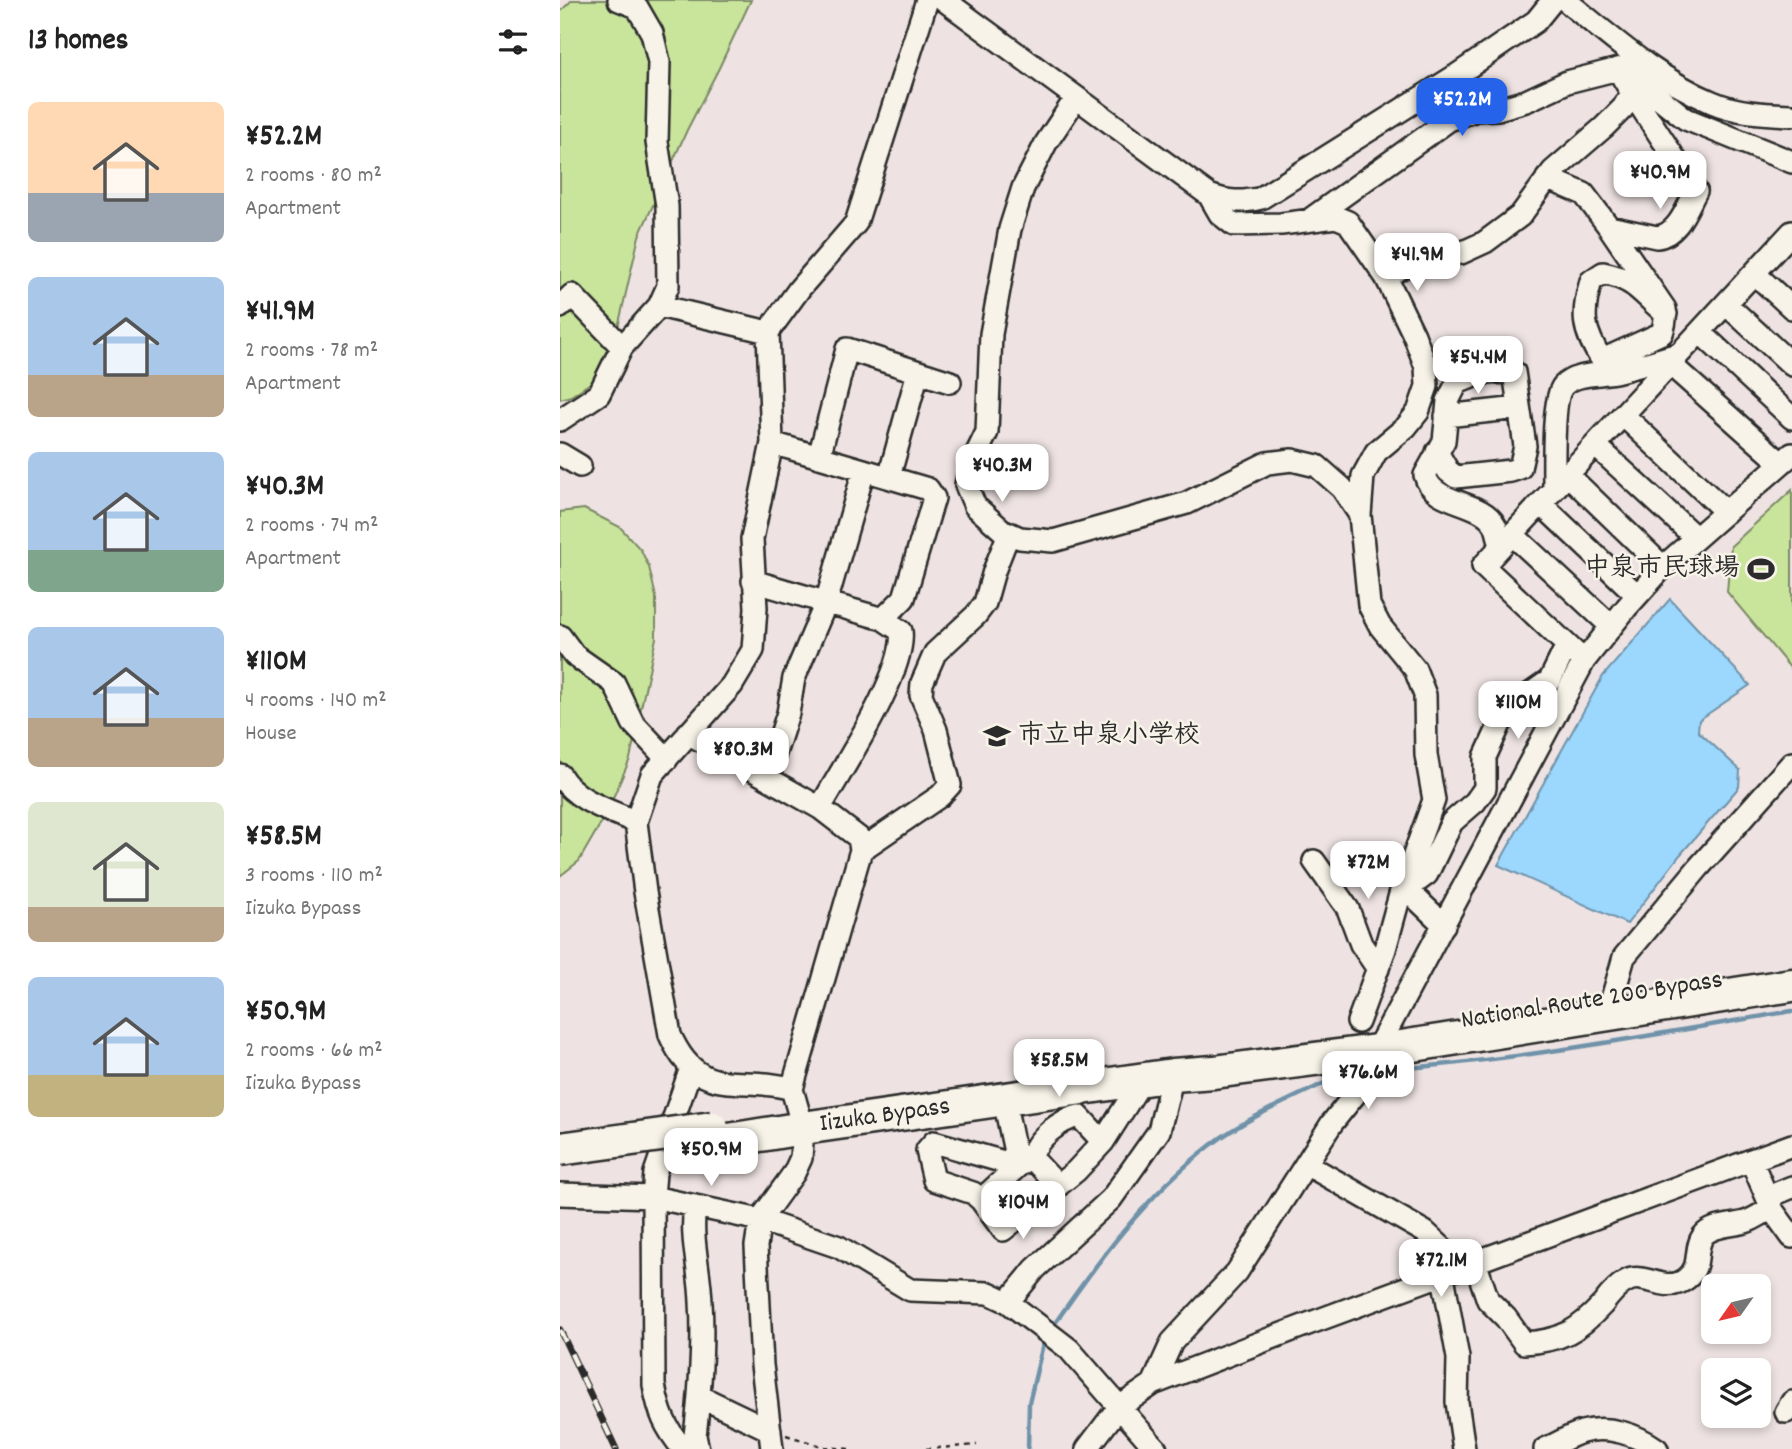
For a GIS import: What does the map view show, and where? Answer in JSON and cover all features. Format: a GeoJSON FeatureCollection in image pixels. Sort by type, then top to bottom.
{"type":"FeatureCollection","features":[{"type":"Feature","properties":{"kind":"highway","name":"National Route 200 Bypass"},"geometry":{"type":"LineString","coordinates":[[560,1149],[708,1136],[798,1110],[1382,1042],[1792,969]]}},
{"type":"Feature","properties":{"kind":"highway","name":"Iizuka Bypass"},"geometry":{"type":"LineString","coordinates":[[798,1110],[1004,1100],[1158,1077],[1214,1072],[1382,1042],[1792,985]]}},
{"type":"Feature","properties":{"kind":"highway"},"geometry":{"type":"LineString","coordinates":[[560,1164],[708,1136]]}},
{"type":"Feature","properties":{"kind":"street"},"geometry":{"type":"LineString","coordinates":[[560,420],[600,394],[622,347],[659,306],[668,286],[667,206],[657,142],[659,62],[652,33],[637,7],[619,0]]}},
{"type":"Feature","properties":{"kind":"street"},"geometry":{"type":"LineString","coordinates":[[798,1110],[782,1086],[723,1083],[691,1068],[676,1048],[670,1035],[645,892],[636,822],[652,775],[732,685],[752,650],[756,608],[752,539],[772,443],[768,332],[800,288],[856,223],[927,0]]}},
{"type":"Feature","properties":{"kind":"street"},"geometry":{"type":"LineString","coordinates":[[944,0],[1209,195],[1226,201],[1243,202],[1262,198],[1457,75],[1536,21],[1553,0]]}},
{"type":"Feature","properties":{"kind":"street"},"geometry":{"type":"LineString","coordinates":[[1565,0],[1686,119],[1792,162]]}},
{"type":"Feature","properties":{"kind":"street"},"geometry":{"type":"LineString","coordinates":[[1307,221],[1449,120],[1476,110],[1498,109],[1517,104],[1626,60],[1713,103],[1756,113],[1792,115]]}},
{"type":"Feature","properties":{"kind":"street"},"geometry":{"type":"LineString","coordinates":[[1609,228],[1664,236],[1674,229],[1696,191],[1623,78],[1626,60]]}},
{"type":"Feature","properties":{"kind":"street"},"geometry":{"type":"LineString","coordinates":[[1386,277],[1405,266],[1441,255],[1461,253],[1485,242],[1520,216],[1563,160],[1604,127],[1623,108],[1632,93]]}},
{"type":"Feature","properties":{"kind":"street"},"geometry":{"type":"LineString","coordinates":[[1076,98],[1046,143],[1023,188],[1010,229],[991,334],[987,432],[967,477],[966,485],[975,506],[989,520],[1020,538],[1053,541],[1187,503],[1267,463],[1292,460],[1317,466],[1342,488],[1360,515]]}},
{"type":"Feature","properties":{"kind":"street"},"geometry":{"type":"LineString","coordinates":[[1547,178],[1584,194],[1665,309],[1666,320],[1662,332],[1563,386],[1558,397],[1556,417],[1554,489],[1637,595]]}},
{"type":"Feature","properties":{"kind":"street"},"geometry":{"type":"LineString","coordinates":[[1209,195],[1220,214],[1234,225],[1281,225],[1336,217],[1348,222],[1386,277],[1426,367],[1427,386],[1418,412],[1406,427],[1377,452],[1363,476],[1360,515],[1369,605],[1380,626],[1415,669],[1425,695],[1426,755],[1434,800],[1358,1022]]}},
{"type":"Feature","properties":{"kind":"street"},"geometry":{"type":"LineString","coordinates":[[1584,661],[1483,566],[1754,273],[1789,242]]}},
{"type":"Feature","properties":{"kind":"street"},"geometry":{"type":"LineString","coordinates":[[1754,273],[1792,308]]}},
{"type":"Feature","properties":{"kind":"street"},"geometry":{"type":"LineString","coordinates":[[1666,314],[1633,284],[1623,278],[1603,274],[1591,281],[1584,318],[1589,339],[1602,367],[1615,372],[1675,359]]}},
{"type":"Feature","properties":{"kind":"street"},"geometry":{"type":"LineString","coordinates":[[560,307],[572,295],[622,347]]}},
{"type":"Feature","properties":{"kind":"street"},"geometry":{"type":"LineString","coordinates":[[1726,304],[1792,365]]}},
{"type":"Feature","properties":{"kind":"street"},"geometry":{"type":"LineString","coordinates":[[659,306],[768,332]]}},
{"type":"Feature","properties":{"kind":"street"},"geometry":{"type":"LineString","coordinates":[[1700,332],[1792,418]]}},
{"type":"Feature","properties":{"kind":"street"},"geometry":{"type":"LineString","coordinates":[[819,457],[847,349],[950,382]]}},
{"type":"Feature","properties":{"kind":"street"},"geometry":{"type":"LineString","coordinates":[[1153,1384],[1172,1342],[1237,1272],[1332,1123],[1365,1082],[1382,1042],[1584,661],[1663,567],[1786,458],[1675,359]]}},
{"type":"Feature","properties":{"kind":"street"},"geometry":{"type":"LineString","coordinates":[[889,477],[918,372]]}},
{"type":"Feature","properties":{"kind":"street"},"geometry":{"type":"LineString","coordinates":[[1437,452],[1448,471],[1456,477],[1520,468],[1525,446],[1514,372],[1482,373],[1466,377],[1457,383],[1448,401],[1444,440],[1437,452],[1425,475],[1427,484],[1434,491],[1487,516],[1507,540],[1611,626]]}},
{"type":"Feature","properties":{"kind":"street"},"geometry":{"type":"LineString","coordinates":[[1446,416],[1519,408]]}},
{"type":"Feature","properties":{"kind":"street"},"geometry":{"type":"LineString","coordinates":[[1623,415],[1726,512]]}},
{"type":"Feature","properties":{"kind":"street"},"geometry":{"type":"LineString","coordinates":[[772,443],[928,489],[934,498],[904,598],[883,619]]}},
{"type":"Feature","properties":{"kind":"street"},"geometry":{"type":"LineString","coordinates":[[1595,445],[1696,538]]}},
{"type":"Feature","properties":{"kind":"street"},"geometry":{"type":"LineString","coordinates":[[560,454],[580,466]]}},
{"type":"Feature","properties":{"kind":"street"},"geometry":{"type":"LineString","coordinates":[[767,778],[789,713],[794,678],[826,603],[864,470]]}},
{"type":"Feature","properties":{"kind":"street"},"geometry":{"type":"LineString","coordinates":[[1554,489],[1663,567]]}},
{"type":"Feature","properties":{"kind":"street"},"geometry":{"type":"LineString","coordinates":[[861,850],[940,796],[950,785],[936,730],[921,695],[922,683],[935,653],[985,603],[993,570],[1009,533]]}},
{"type":"Feature","properties":{"kind":"street"},"geometry":{"type":"LineString","coordinates":[[753,582],[883,619],[901,631],[903,641],[889,686],[820,808]]}},
{"type":"Feature","properties":{"kind":"street"},"geometry":{"type":"LineString","coordinates":[[560,636],[573,655],[614,683],[633,723],[667,759]]}},
{"type":"Feature","properties":{"kind":"street"},"geometry":{"type":"LineString","coordinates":[[1403,886],[1427,874],[1452,822],[1475,802],[1485,788],[1485,757],[1506,711],[1550,680],[1567,645]]}},
{"type":"Feature","properties":{"kind":"street"},"geometry":{"type":"LineString","coordinates":[[688,733],[820,808],[859,838],[861,850],[798,1110],[801,1158],[794,1173],[760,1220],[756,1246],[762,1365],[771,1439]]}},
{"type":"Feature","properties":{"kind":"street"},"geometry":{"type":"LineString","coordinates":[[1612,999],[1624,957],[1699,867],[1792,763]]}},
{"type":"Feature","properties":{"kind":"street"},"geometry":{"type":"LineString","coordinates":[[560,775],[567,788],[584,799],[636,822]]}},
{"type":"Feature","properties":{"kind":"street"},"geometry":{"type":"LineString","coordinates":[[1314,861],[1348,909],[1361,944],[1378,969]]}},
{"type":"Feature","properties":{"kind":"street"},"geometry":{"type":"LineString","coordinates":[[1403,886],[1444,925]]}},
{"type":"Feature","properties":{"kind":"street"},"geometry":{"type":"LineString","coordinates":[[683,1449],[659,1413],[654,1385],[653,1197],[654,1173],[691,1068]]}},
{"type":"Feature","properties":{"kind":"street"},"geometry":{"type":"LineString","coordinates":[[1058,1186],[1025,1161],[934,1142],[927,1150],[934,1180],[973,1193],[1003,1230],[1058,1186],[1076,1171],[1158,1077]]}},
{"type":"Feature","properties":{"kind":"street"},"geometry":{"type":"LineString","coordinates":[[1008,1302],[1035,1269],[1111,1199],[1159,1131],[1158,1077]]}},
{"type":"Feature","properties":{"kind":"street"},"geometry":{"type":"LineString","coordinates":[[1004,1100],[1025,1161]]}},
{"type":"Feature","properties":{"kind":"street"},"geometry":{"type":"LineString","coordinates":[[981,1200],[1025,1161],[1034,1148],[1064,1119],[1079,1116],[1102,1142]]}},
{"type":"Feature","properties":{"kind":"street"},"geometry":{"type":"LineString","coordinates":[[1087,1449],[1118,1408],[1153,1384],[1792,1145]]}},
{"type":"Feature","properties":{"kind":"street"},"geometry":{"type":"LineString","coordinates":[[1751,1160],[1770,1202],[1792,1237]]}},
{"type":"Feature","properties":{"kind":"street"},"geometry":{"type":"LineString","coordinates":[[1306,1164],[1425,1232],[1506,1318],[1524,1343],[1543,1342],[1570,1333],[1621,1284],[1630,1279],[1668,1286],[1686,1279],[1697,1266],[1702,1237],[1709,1231],[1749,1221],[1792,1187]]}},
{"type":"Feature","properties":{"kind":"street"},"geometry":{"type":"LineString","coordinates":[[560,1194],[653,1197],[760,1220],[839,1247],[910,1290],[989,1293],[1008,1302],[1069,1349],[1156,1449]]}},
{"type":"Feature","properties":{"kind":"street"},"geometry":{"type":"LineString","coordinates":[[695,1206],[692,1225],[701,1300],[699,1396],[695,1436],[698,1449]]}},
{"type":"Feature","properties":{"kind":"street"},"geometry":{"type":"LineString","coordinates":[[1460,1268],[1457,1402],[1464,1449]]}},
{"type":"Feature","properties":{"kind":"street"},"geometry":{"type":"LineString","coordinates":[[699,1396],[771,1439]]}},
{"type":"Feature","properties":{"kind":"street"},"geometry":{"type":"LineString","coordinates":[[1545,1449],[1583,1432],[1621,1431],[1642,1439],[1657,1449]]}},
{"type":"Feature","properties":{"kind":"path"},"geometry":{"type":"LineString","coordinates":[[771,1439],[849,1449]]}},
{"type":"Feature","properties":{"kind":"path"},"geometry":{"type":"LineString","coordinates":[[926,1449],[977,1445]]}},
{"type":"Feature","properties":{"kind":"green space"},"geometry":{"type":"Polygon","coordinates":[[[572,0],[751,0],[639,236],[608,371],[571,396],[560,399],[560,12],[572,0]]]}},
{"type":"Feature","properties":{"kind":"green space","name":"中泉市民球場"},"geometry":{"type":"Polygon","coordinates":[[[1792,490],[1792,670],[1727,592],[1731,546],[1792,490]]]}},
{"type":"Feature","properties":{"kind":"green space"},"geometry":{"type":"Polygon","coordinates":[[[584,509],[620,527],[641,550],[649,567],[656,597],[656,638],[630,759],[605,816],[579,861],[560,876],[560,512],[584,509]]]}},
{"type":"Feature","properties":{"kind":"water"},"geometry":{"type":"Polygon","coordinates":[[[1670,599],[1750,685],[1699,720],[1698,731],[1740,770],[1739,787],[1680,855],[1627,924],[1498,865],[1603,676],[1670,599]]]}},
{"type":"Feature","properties":{"kind":"waterway"},"geometry":{"type":"LineString","coordinates":[[1384,1070],[1538,1053],[1792,1011]]}},
{"type":"Feature","properties":{"kind":"waterway"},"geometry":{"type":"LineString","coordinates":[[1051,1329],[1124,1231],[1165,1185],[1187,1165],[1239,1126],[1333,1079]]}},
{"type":"Feature","properties":{"kind":"waterway"},"geometry":{"type":"LineString","coordinates":[[1028,1449],[1029,1403],[1044,1340]]}},
{"type":"Feature","properties":{"kind":"railway"},"geometry":{"type":"LineString","coordinates":[[560,1330],[616,1449]]}},
{"type":"Feature","properties":{"kind":"place","name":"中泉市民球場"},"geometry":{"type":"Point","coordinates":[1761,569]}},
{"type":"Feature","properties":{"kind":"place","name":"市立中泉小学校"},"geometry":{"type":"Point","coordinates":[997,736]}}]}
